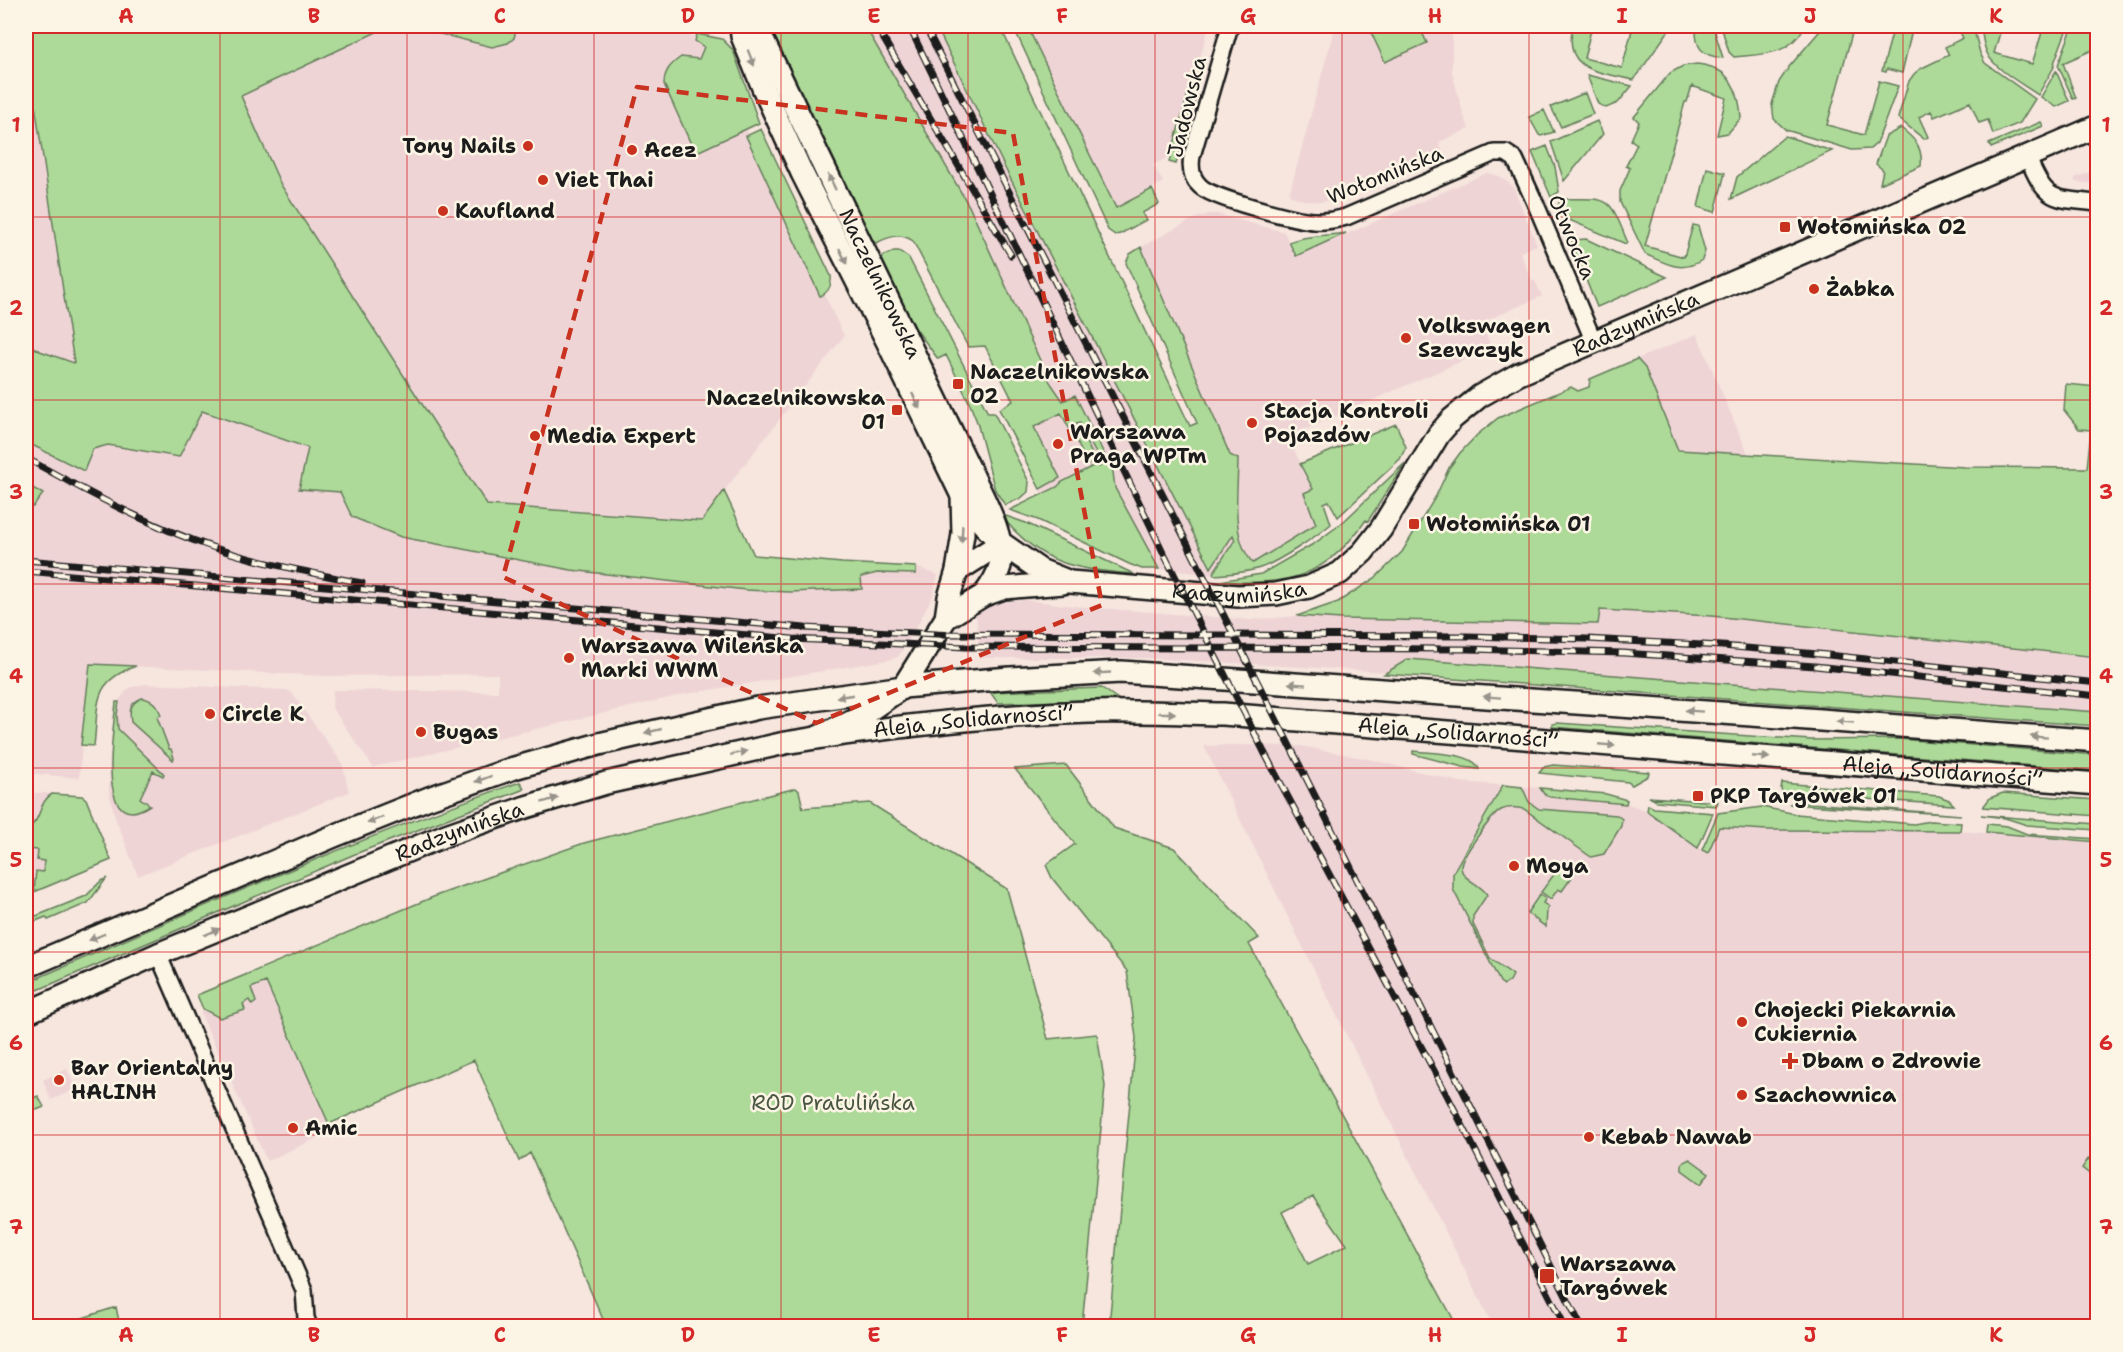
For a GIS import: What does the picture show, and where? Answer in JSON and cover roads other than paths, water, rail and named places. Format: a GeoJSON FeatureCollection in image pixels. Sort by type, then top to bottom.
{"type":"FeatureCollection","features":[{"type":"Feature","properties":{"kind":"main road","name":"Naczelnikowska"},"geometry":{"type":"LineString","coordinates":[[741,26],[742,36],[764,90],[802,173],[962,496],[980,521],[1001,543]]}},
{"type":"Feature","properties":{"kind":"main road","name":"Naczelnikowska"},"geometry":{"type":"LineString","coordinates":[[756,26],[975,482],[1001,543]]}},
{"type":"Feature","properties":{"kind":"main road","name":"Radzymińska"},"geometry":{"type":"LineString","coordinates":[[1001,543],[1040,570],[1070,582],[1238,596],[1293,592],[1323,582],[1350,565],[1371,543],[1439,434],[1465,408],[1497,385],[2097,126]]}},
{"type":"Feature","properties":{"kind":"main road","name":"Naczelnikowska"},"geometry":{"type":"LineString","coordinates":[[957,571],[963,534],[962,496]]}},
{"type":"Feature","properties":{"kind":"main road"},"geometry":{"type":"LineString","coordinates":[[957,571],[1001,543]]}},
{"type":"Feature","properties":{"kind":"main road"},"geometry":{"type":"LineString","coordinates":[[984,595],[1001,564],[1001,543]]}},
{"type":"Feature","properties":{"kind":"main road","name":"Radzymińska"},"geometry":{"type":"LineString","coordinates":[[26,1013],[158,954],[446,835],[526,807],[606,783],[816,738],[861,716],[903,687],[946,618],[949,597],[957,571]]}},
{"type":"Feature","properties":{"kind":"main road"},"geometry":{"type":"LineString","coordinates":[[984,595],[1004,588],[1070,582]]}},
{"type":"Feature","properties":{"kind":"main road","name":"Radzymińska"},"geometry":{"type":"LineString","coordinates":[[946,618],[984,595]]}},
{"type":"Feature","properties":{"kind":"main road","name":"Aleja „Solidarności”"},"geometry":{"type":"LineString","coordinates":[[903,687],[1121,672],[2097,741]]}},
{"type":"Feature","properties":{"kind":"main road","name":"Radzymińska"},"geometry":{"type":"LineString","coordinates":[[26,968],[334,836],[429,798],[514,768],[599,744],[758,708],[903,687]]}},
{"type":"Feature","properties":{"kind":"main road","name":"Aleja „Solidarności”"},"geometry":{"type":"LineString","coordinates":[[816,738],[906,725],[1013,715],[1092,712],[1223,714],[2097,784]]}},
{"type":"Feature","properties":{"kind":"street","name":"Jadowska"},"geometry":{"type":"LineString","coordinates":[[1209,194],[1198,185],[1191,165],[1230,26]]}},
{"type":"Feature","properties":{"kind":"street","name":"Wołomińska"},"geometry":{"type":"LineString","coordinates":[[1209,194],[1290,216],[1314,221],[1331,221],[1346,217],[1494,153],[1506,153]]}},
{"type":"Feature","properties":{"kind":"street","name":"Otwocka"},"geometry":{"type":"LineString","coordinates":[[1506,153],[1515,159],[1538,207],[1594,342]]}},
{"type":"Feature","properties":{"kind":"street"},"geometry":{"type":"LineString","coordinates":[[2027,156],[2039,184],[2056,199],[2097,203]]}},
{"type":"Feature","properties":{"kind":"street"},"geometry":{"type":"LineString","coordinates":[[158,954],[304,1290],[306,1318],[309,1326]]}},
{"type":"Feature","properties":{"kind":"railway"},"geometry":{"type":"LineString","coordinates":[[876,26],[1011,255]]}},
{"type":"Feature","properties":{"kind":"railway"},"geometry":{"type":"LineString","coordinates":[[909,26],[1166,558],[1264,752],[1447,1095],[1565,1326]]}},
{"type":"Feature","properties":{"kind":"railway"},"geometry":{"type":"LineString","coordinates":[[925,26],[1581,1326]]}},
{"type":"Feature","properties":{"kind":"railway"},"geometry":{"type":"LineString","coordinates":[[26,458],[119,508],[190,539],[251,559],[362,583]]}},
{"type":"Feature","properties":{"kind":"railway"},"geometry":{"type":"LineString","coordinates":[[26,560],[805,628],[937,634],[1468,636],[1587,639],[1818,654],[2098,683]]}},
{"type":"Feature","properties":{"kind":"railway"},"geometry":{"type":"LineString","coordinates":[[26,571],[793,639],[966,647],[1468,649],[1623,653],[1815,666],[2098,696]]}},
{"type":"Feature","properties":{"kind":"place","name":"Tony Nails"},"geometry":{"type":"Point","coordinates":[528,146]}},
{"type":"Feature","properties":{"kind":"place","name":"Acez"},"geometry":{"type":"Point","coordinates":[632,150]}},
{"type":"Feature","properties":{"kind":"place","name":"Viet Thai"},"geometry":{"type":"Point","coordinates":[543,180]}},
{"type":"Feature","properties":{"kind":"place","name":"Kaufland"},"geometry":{"type":"Point","coordinates":[443,211]}},
{"type":"Feature","properties":{"kind":"place","name":"Wołomińska 02"},"geometry":{"type":"Point","coordinates":[1785,227]}},
{"type":"Feature","properties":{"kind":"place","name":"Żabka"},"geometry":{"type":"Point","coordinates":[1814,289]}},
{"type":"Feature","properties":{"kind":"place","name":"Volkswagen Szewczyk"},"geometry":{"type":"Point","coordinates":[1406,338]}},
{"type":"Feature","properties":{"kind":"place","name":"Naczelnikowska 02"},"geometry":{"type":"Point","coordinates":[958,384]}},
{"type":"Feature","properties":{"kind":"place","name":"Naczelnikowska 01"},"geometry":{"type":"Point","coordinates":[897,410]}},
{"type":"Feature","properties":{"kind":"place","name":"Stacja Kontroli Pojazdów"},"geometry":{"type":"Point","coordinates":[1252,423]}},
{"type":"Feature","properties":{"kind":"place","name":"Media Expert"},"geometry":{"type":"Point","coordinates":[535,436]}},
{"type":"Feature","properties":{"kind":"place","name":"Warszawa Praga WPTm"},"geometry":{"type":"Point","coordinates":[1058,444]}},
{"type":"Feature","properties":{"kind":"place","name":"Wołomińska 01"},"geometry":{"type":"Point","coordinates":[1414,524]}},
{"type":"Feature","properties":{"kind":"place","name":"Warszawa Wileńska Marki WWM"},"geometry":{"type":"Point","coordinates":[569,658]}},
{"type":"Feature","properties":{"kind":"place","name":"Circle K"},"geometry":{"type":"Point","coordinates":[210,714]}},
{"type":"Feature","properties":{"kind":"place","name":"Bugas"},"geometry":{"type":"Point","coordinates":[421,732]}},
{"type":"Feature","properties":{"kind":"place","name":"PKP Targówek 01"},"geometry":{"type":"Point","coordinates":[1698,796]}},
{"type":"Feature","properties":{"kind":"place","name":"Moya"},"geometry":{"type":"Point","coordinates":[1514,866]}},
{"type":"Feature","properties":{"kind":"place","name":"Chojecki Piekarnia Cukiernia"},"geometry":{"type":"Point","coordinates":[1742,1022]}},
{"type":"Feature","properties":{"kind":"place","name":"Dbam o Zdrowie"},"geometry":{"type":"Point","coordinates":[1790,1061]}},
{"type":"Feature","properties":{"kind":"place","name":"Bar Orientalny HALINH"},"geometry":{"type":"Point","coordinates":[59,1080]}},
{"type":"Feature","properties":{"kind":"place","name":"Szachownica"},"geometry":{"type":"Point","coordinates":[1742,1095]}},
{"type":"Feature","properties":{"kind":"place","name":"Amic"},"geometry":{"type":"Point","coordinates":[293,1128]}},
{"type":"Feature","properties":{"kind":"place","name":"Kebab Nawab"},"geometry":{"type":"Point","coordinates":[1589,1137]}},
{"type":"Feature","properties":{"kind":"place","name":"Warszawa Targówek"},"geometry":{"type":"Point","coordinates":[1547,1276]}},
{"type":"Feature","properties":{"kind":"park label","name":"ROD Pratulińska"},"geometry":{"type":"Point","coordinates":[833,1103]}}]}
